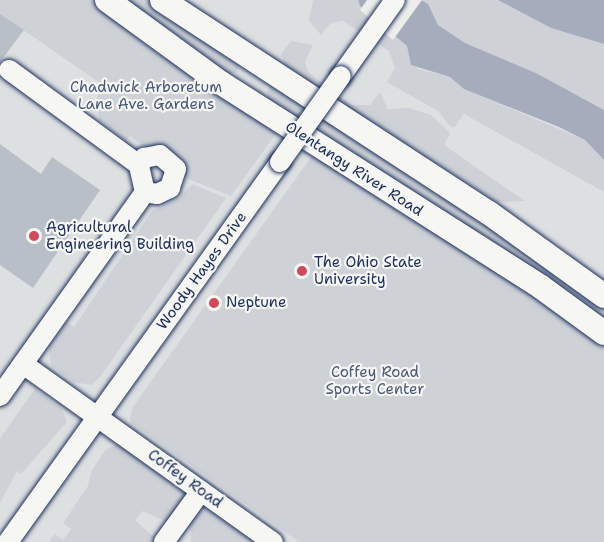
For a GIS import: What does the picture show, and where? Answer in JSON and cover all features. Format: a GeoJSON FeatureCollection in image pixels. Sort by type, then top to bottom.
{"type":"FeatureCollection","features":[{"type":"Feature","properties":{"kind":"main road","name":"Olentangy River Road"},"geometry":{"type":"LineString","coordinates":[[107,0],[221,83],[541,287],[604,333]]}},
{"type":"Feature","properties":{"kind":"main road"},"geometry":{"type":"LineString","coordinates":[[162,0],[489,213],[604,296]]}},
{"type":"Feature","properties":{"kind":"street","name":"Woody Hayes Drive"},"geometry":{"type":"LineString","coordinates":[[8,542],[395,0]]}},
{"type":"Feature","properties":{"kind":"street"},"geometry":{"type":"LineString","coordinates":[[9,69],[140,165]]}},
{"type":"Feature","properties":{"kind":"street"},"geometry":{"type":"LineString","coordinates":[[0,396],[145,192],[140,165],[144,158],[160,155],[176,169],[170,188],[157,194],[145,192]]}},
{"type":"Feature","properties":{"kind":"street","name":"Coffey Road"},"geometry":{"type":"LineString","coordinates":[[23,364],[273,542]]}},
{"type":"Feature","properties":{"kind":"street"},"geometry":{"type":"LineString","coordinates":[[170,540],[201,491]]}},
{"type":"Feature","properties":{"kind":"shaded area","name":"The Ohio State University"},"geometry":{"type":"Polygon","coordinates":[[[0,0],[604,0],[604,542],[0,542],[0,0]]]}},
{"type":"Feature","properties":{"kind":"green space","name":"Chadwick Arboretum Lane Ave. Gardens"},"geometry":{"type":"Polygon","coordinates":[[[0,0],[92,0],[278,131],[231,196],[186,178],[182,161],[167,148],[145,147],[130,136],[126,141],[99,120],[96,100],[103,85],[0,14],[0,0]]]}},
{"type":"Feature","properties":{"kind":"green space"},"geometry":{"type":"Polygon","coordinates":[[[121,0],[147,0],[240,65],[236,73],[228,73],[121,0]]]}},
{"type":"Feature","properties":{"kind":"green space"},"geometry":{"type":"Polygon","coordinates":[[[313,0],[358,0],[360,6],[407,46],[411,64],[418,69],[450,77],[464,89],[585,140],[604,160],[604,192],[464,114],[454,128],[438,111],[387,82],[395,68],[389,51],[343,21],[331,23],[321,35],[309,21],[313,0]]]}},
{"type":"Feature","properties":{"kind":"green space"},"geometry":{"type":"Polygon","coordinates":[[[422,0],[498,0],[551,28],[604,44],[604,110],[536,73],[465,43],[438,25],[422,0]]]}},
{"type":"Feature","properties":{"kind":"green space"},"geometry":{"type":"Polygon","coordinates":[[[291,41],[313,45],[305,62],[308,72],[352,105],[370,105],[380,92],[388,109],[409,108],[431,115],[450,133],[444,145],[525,201],[497,202],[287,68],[281,54],[291,41]]]}},
{"type":"Feature","properties":{"kind":"green space"},"geometry":{"type":"Polygon","coordinates":[[[270,85],[496,230],[604,307],[604,320],[270,102],[267,94],[270,85]]]}},
{"type":"Feature","properties":{"kind":"green space","name":"Coffey Road Sports Center"},"geometry":{"type":"Polygon","coordinates":[[[314,153],[515,281],[604,345],[604,542],[299,542],[130,422],[132,408],[314,153]]]}},
{"type":"Feature","properties":{"kind":"green space"},"geometry":{"type":"Polygon","coordinates":[[[192,184],[226,198],[100,377],[92,385],[73,382],[51,365],[49,346],[67,322],[74,327],[152,211],[179,198],[192,184]]]}},
{"type":"Feature","properties":{"kind":"green space"},"geometry":{"type":"Polygon","coordinates":[[[35,389],[62,409],[67,422],[21,474],[17,471],[0,503],[0,438],[35,389]]]}},
{"type":"Feature","properties":{"kind":"green space"},"geometry":{"type":"Polygon","coordinates":[[[118,443],[192,496],[167,522],[143,511],[135,520],[159,542],[49,542],[55,534],[63,540],[71,529],[63,523],[88,486],[91,472],[105,450],[118,443]]]}},
{"type":"Feature","properties":{"kind":"green space"},"geometry":{"type":"Polygon","coordinates":[[[201,502],[256,542],[191,542],[189,524],[201,502]]]}},
{"type":"Feature","properties":{"kind":"water"},"geometry":{"type":"Polygon","coordinates":[[[358,0],[421,0],[428,4],[438,25],[465,43],[536,73],[604,110],[604,160],[585,140],[559,127],[464,89],[450,77],[411,65],[407,46],[360,6],[358,0]]]}},
{"type":"Feature","properties":{"kind":"water"},"geometry":{"type":"Polygon","coordinates":[[[498,0],[604,0],[604,44],[551,28],[498,0]]]}},
{"type":"Feature","properties":{"kind":"pier"},"geometry":{"type":"Polygon","coordinates":[[[367,0],[422,0],[393,40],[360,10],[367,0]]]}},
{"type":"Feature","properties":{"kind":"building"},"geometry":{"type":"Polygon","coordinates":[[[0,14],[24,30],[0,62],[0,14]]]}},
{"type":"Feature","properties":{"kind":"building","name":"Agricultural Engineering Building"},"geometry":{"type":"Polygon","coordinates":[[[0,144],[41,174],[52,157],[100,190],[33,288],[0,265],[0,144]]]}},
{"type":"Feature","properties":{"kind":"place","name":"Agricultural Engineering Building"},"geometry":{"type":"Point","coordinates":[34,236]}},
{"type":"Feature","properties":{"kind":"place","name":"The Ohio State University"},"geometry":{"type":"Point","coordinates":[302,271]}},
{"type":"Feature","properties":{"kind":"place","name":"Neptune"},"geometry":{"type":"Point","coordinates":[214,303]}}]}
